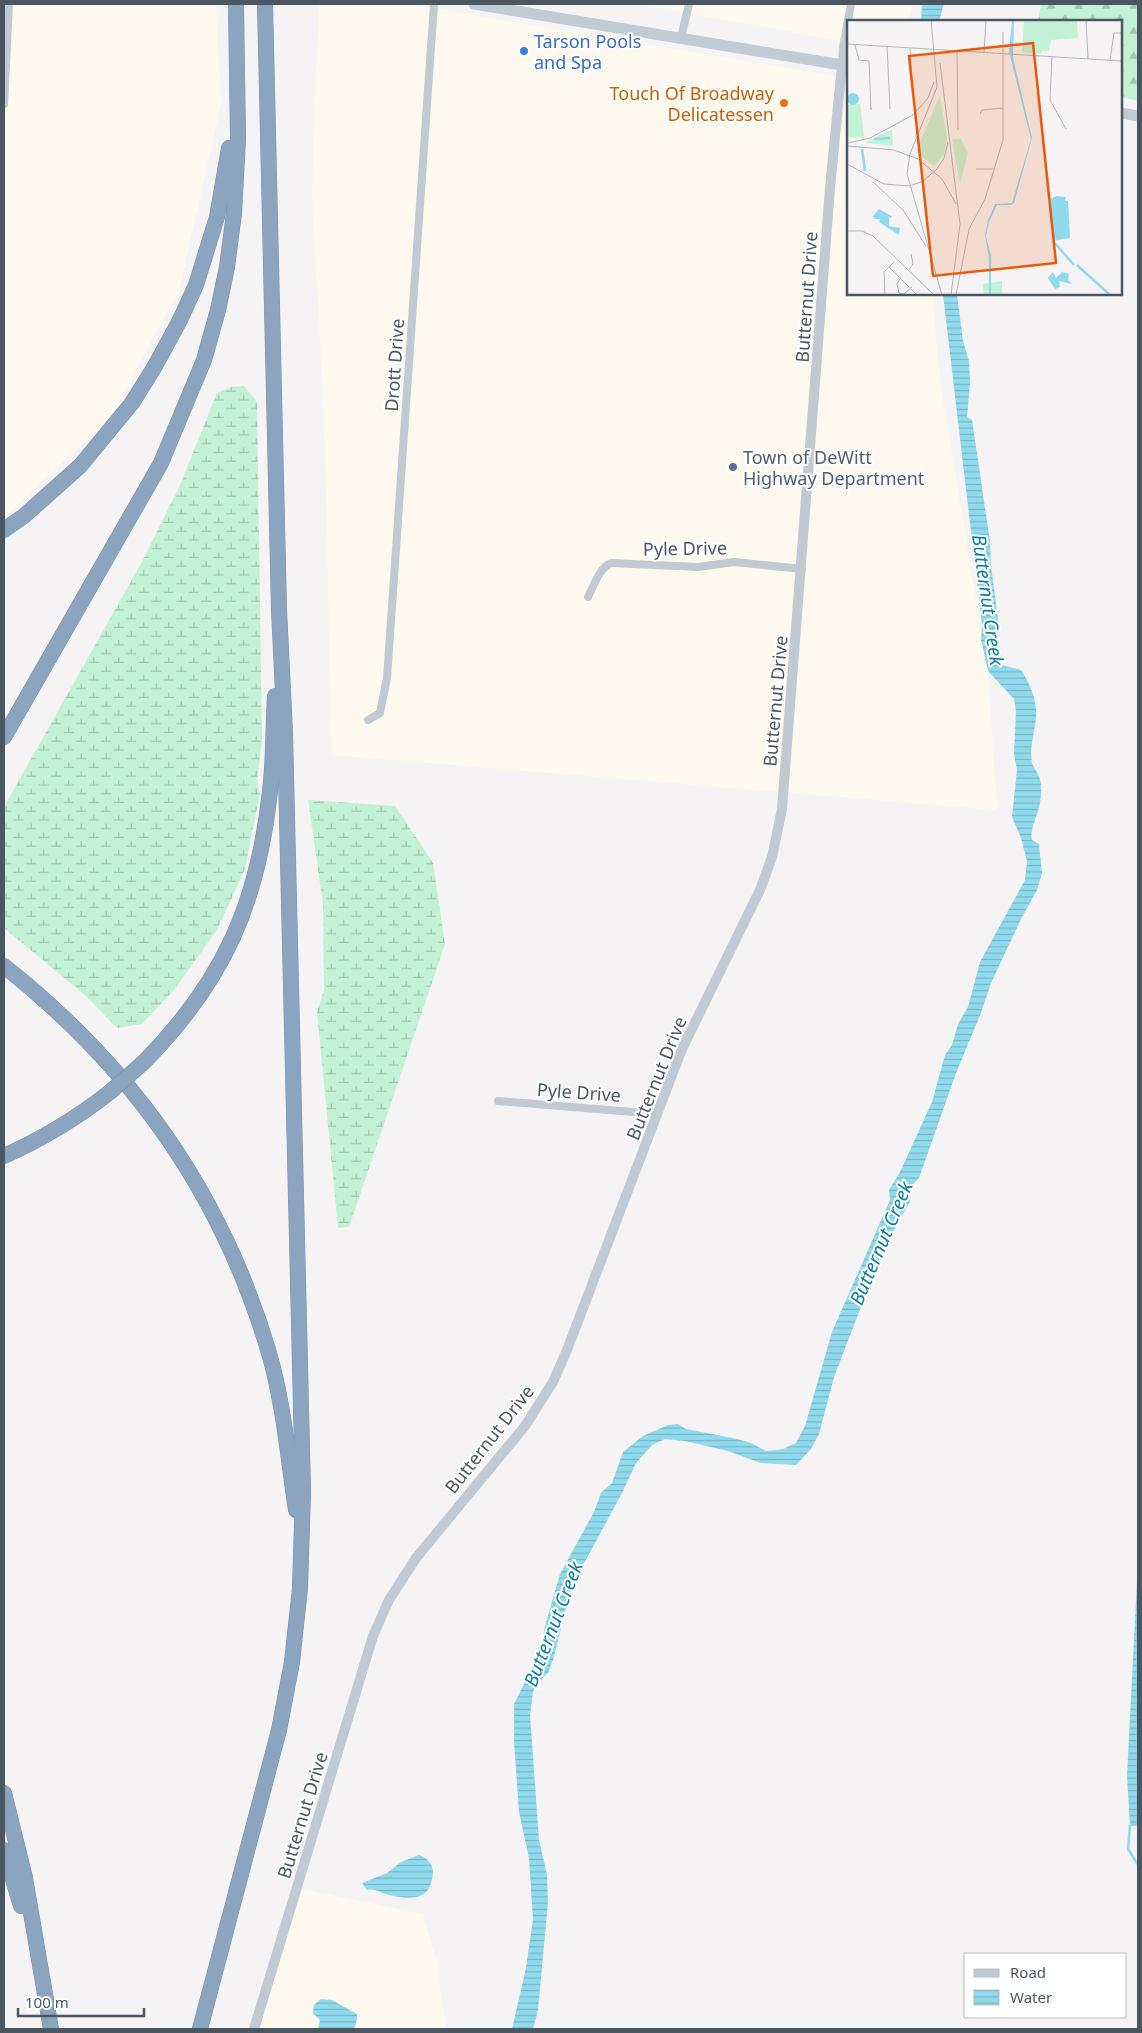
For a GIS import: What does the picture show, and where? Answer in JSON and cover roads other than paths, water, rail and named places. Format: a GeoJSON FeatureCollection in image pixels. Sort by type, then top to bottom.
{"type":"FeatureCollection","features":[{"type":"Feature","properties":{"kind":"highway"},"geometry":{"type":"LineString","coordinates":[[4,737],[145,493],[174,436],[196,381],[218,310],[227,267],[236,177],[236,4]]}},
{"type":"Feature","properties":{"kind":"highway"},"geometry":{"type":"LineString","coordinates":[[200,2029],[279,1730],[292,1662],[300,1588],[303,1492],[301,1368],[286,733],[280,610],[265,4]]}},
{"type":"Feature","properties":{"kind":"highway"},"geometry":{"type":"LineString","coordinates":[[4,530],[24,516],[80,466],[127,410],[155,366],[180,320],[196,285],[217,217],[237,82]]}},
{"type":"Feature","properties":{"kind":"highway"},"geometry":{"type":"LineString","coordinates":[[4,1156],[58,1129],[83,1113],[144,1062],[174,1030],[200,998],[219,966],[238,926],[253,884],[264,838],[270,790],[280,610]]}},
{"type":"Feature","properties":{"kind":"highway"},"geometry":{"type":"LineString","coordinates":[[4,966],[49,1004],[129,1086],[170,1141],[207,1201],[247,1288],[269,1355],[282,1412],[301,1539]]}},
{"type":"Feature","properties":{"kind":"highway"},"geometry":{"type":"LineString","coordinates":[[4,1793],[24,1878],[51,2029]]}},
{"type":"Feature","properties":{"kind":"highway"},"geometry":{"type":"LineString","coordinates":[[4,1850],[44,1982]]}},
{"type":"Feature","properties":{"kind":"main road"},"geometry":{"type":"LineString","coordinates":[[474,4],[845,66]]}},
{"type":"Feature","properties":{"kind":"main road"},"geometry":{"type":"LineString","coordinates":[[1122,113],[1138,116]]}},
{"type":"Feature","properties":{"kind":"street"},"geometry":{"type":"LineString","coordinates":[[4,104],[9,4]]}},
{"type":"Feature","properties":{"kind":"street","name":"Drott Drive"},"geometry":{"type":"LineString","coordinates":[[368,720],[380,713],[387,678],[434,4]]}},
{"type":"Feature","properties":{"kind":"street"},"geometry":{"type":"LineString","coordinates":[[681,38],[689,4]]}},
{"type":"Feature","properties":{"kind":"street"},"geometry":{"type":"LineString","coordinates":[[848,20],[851,4]]}},
{"type":"Feature","properties":{"kind":"street"},"geometry":{"type":"LineString","coordinates":[[845,66],[843,48],[847,26]]}},
{"type":"Feature","properties":{"kind":"street","name":"Butternut Drive"},"geometry":{"type":"LineString","coordinates":[[254,2029],[373,1636],[389,1600],[416,1558],[525,1426],[553,1382],[571,1342],[682,1049],[760,890],[778,833],[782,809],[802,569],[829,197],[845,66]]}},
{"type":"Feature","properties":{"kind":"street","name":"Pyle Drive"},"geometry":{"type":"LineString","coordinates":[[588,596],[606,564],[611,563],[698,567],[734,562],[802,569]]}},
{"type":"Feature","properties":{"kind":"street","name":"Pyle Drive"},"geometry":{"type":"LineString","coordinates":[[498,1101],[657,1114]]}},
{"type":"Feature","properties":{"kind":"water"},"geometry":{"type":"Polygon","coordinates":[[[922,4],[944,4],[939,20],[921,20],[922,4]]]}},
{"type":"Feature","properties":{"kind":"water","name":"Butternut Creek"},"geometry":{"type":"Polygon","coordinates":[[[943,295],[957,295],[963,341],[969,361],[970,383],[967,417],[972,420],[990,542],[991,566],[999,626],[994,655],[998,664],[1021,670],[1034,698],[1036,717],[1031,757],[1039,778],[1041,791],[1040,803],[1031,836],[1032,840],[1039,844],[1042,873],[1037,890],[991,983],[981,1013],[956,1073],[919,1178],[909,1189],[910,1202],[884,1247],[834,1377],[819,1434],[811,1449],[796,1465],[761,1463],[728,1451],[685,1441],[665,1439],[652,1445],[636,1463],[576,1578],[569,1594],[554,1657],[548,1673],[537,1683],[533,1692],[530,1715],[539,1840],[547,1875],[548,1902],[538,2010],[533,2029],[512,2029],[526,1968],[533,1919],[529,1858],[519,1812],[514,1741],[514,1704],[543,1646],[544,1630],[560,1574],[594,1512],[601,1493],[612,1483],[623,1452],[643,1436],[668,1425],[678,1424],[686,1429],[751,1443],[766,1451],[783,1449],[796,1443],[805,1426],[832,1332],[890,1200],[889,1190],[900,1172],[932,1102],[945,1055],[952,1045],[958,1024],[968,1007],[980,962],[1025,880],[1027,861],[1021,838],[1012,817],[1017,770],[1014,754],[1016,711],[1014,699],[988,671],[981,639],[982,625],[943,295]]]}},
{"type":"Feature","properties":{"kind":"water"},"geometry":{"type":"Polygon","coordinates":[[[1138,1561],[1138,1826],[1130,1826],[1127,1776],[1138,1561]]]}},
{"type":"Feature","properties":{"kind":"water"},"geometry":{"type":"Polygon","coordinates":[[[419,1855],[428,1861],[433,1871],[430,1886],[423,1895],[412,1898],[394,1896],[376,1890],[367,1890],[362,1883],[387,1873],[401,1862],[419,1855]]]}},
{"type":"Feature","properties":{"kind":"water"},"geometry":{"type":"Polygon","coordinates":[[[321,1999],[332,2000],[357,2014],[354,2029],[318,2029],[320,2020],[313,2013],[314,2005],[321,1999]]]}},
{"type":"Feature","properties":{"kind":"waterway"},"geometry":{"type":"LineString","coordinates":[[1130,1826],[1128,1849],[1138,1865]]}},
{"type":"Feature","properties":{"kind":"place","name":"Tarson Pools and Spa"},"geometry":{"type":"Point","coordinates":[524,51]}},
{"type":"Feature","properties":{"kind":"place","name":"Touch Of Broadway Delicatessen"},"geometry":{"type":"Point","coordinates":[784,103]}},
{"type":"Feature","properties":{"kind":"place","name":"Town of DeWitt Highway Department"},"geometry":{"type":"Point","coordinates":[733,467]}}]}
